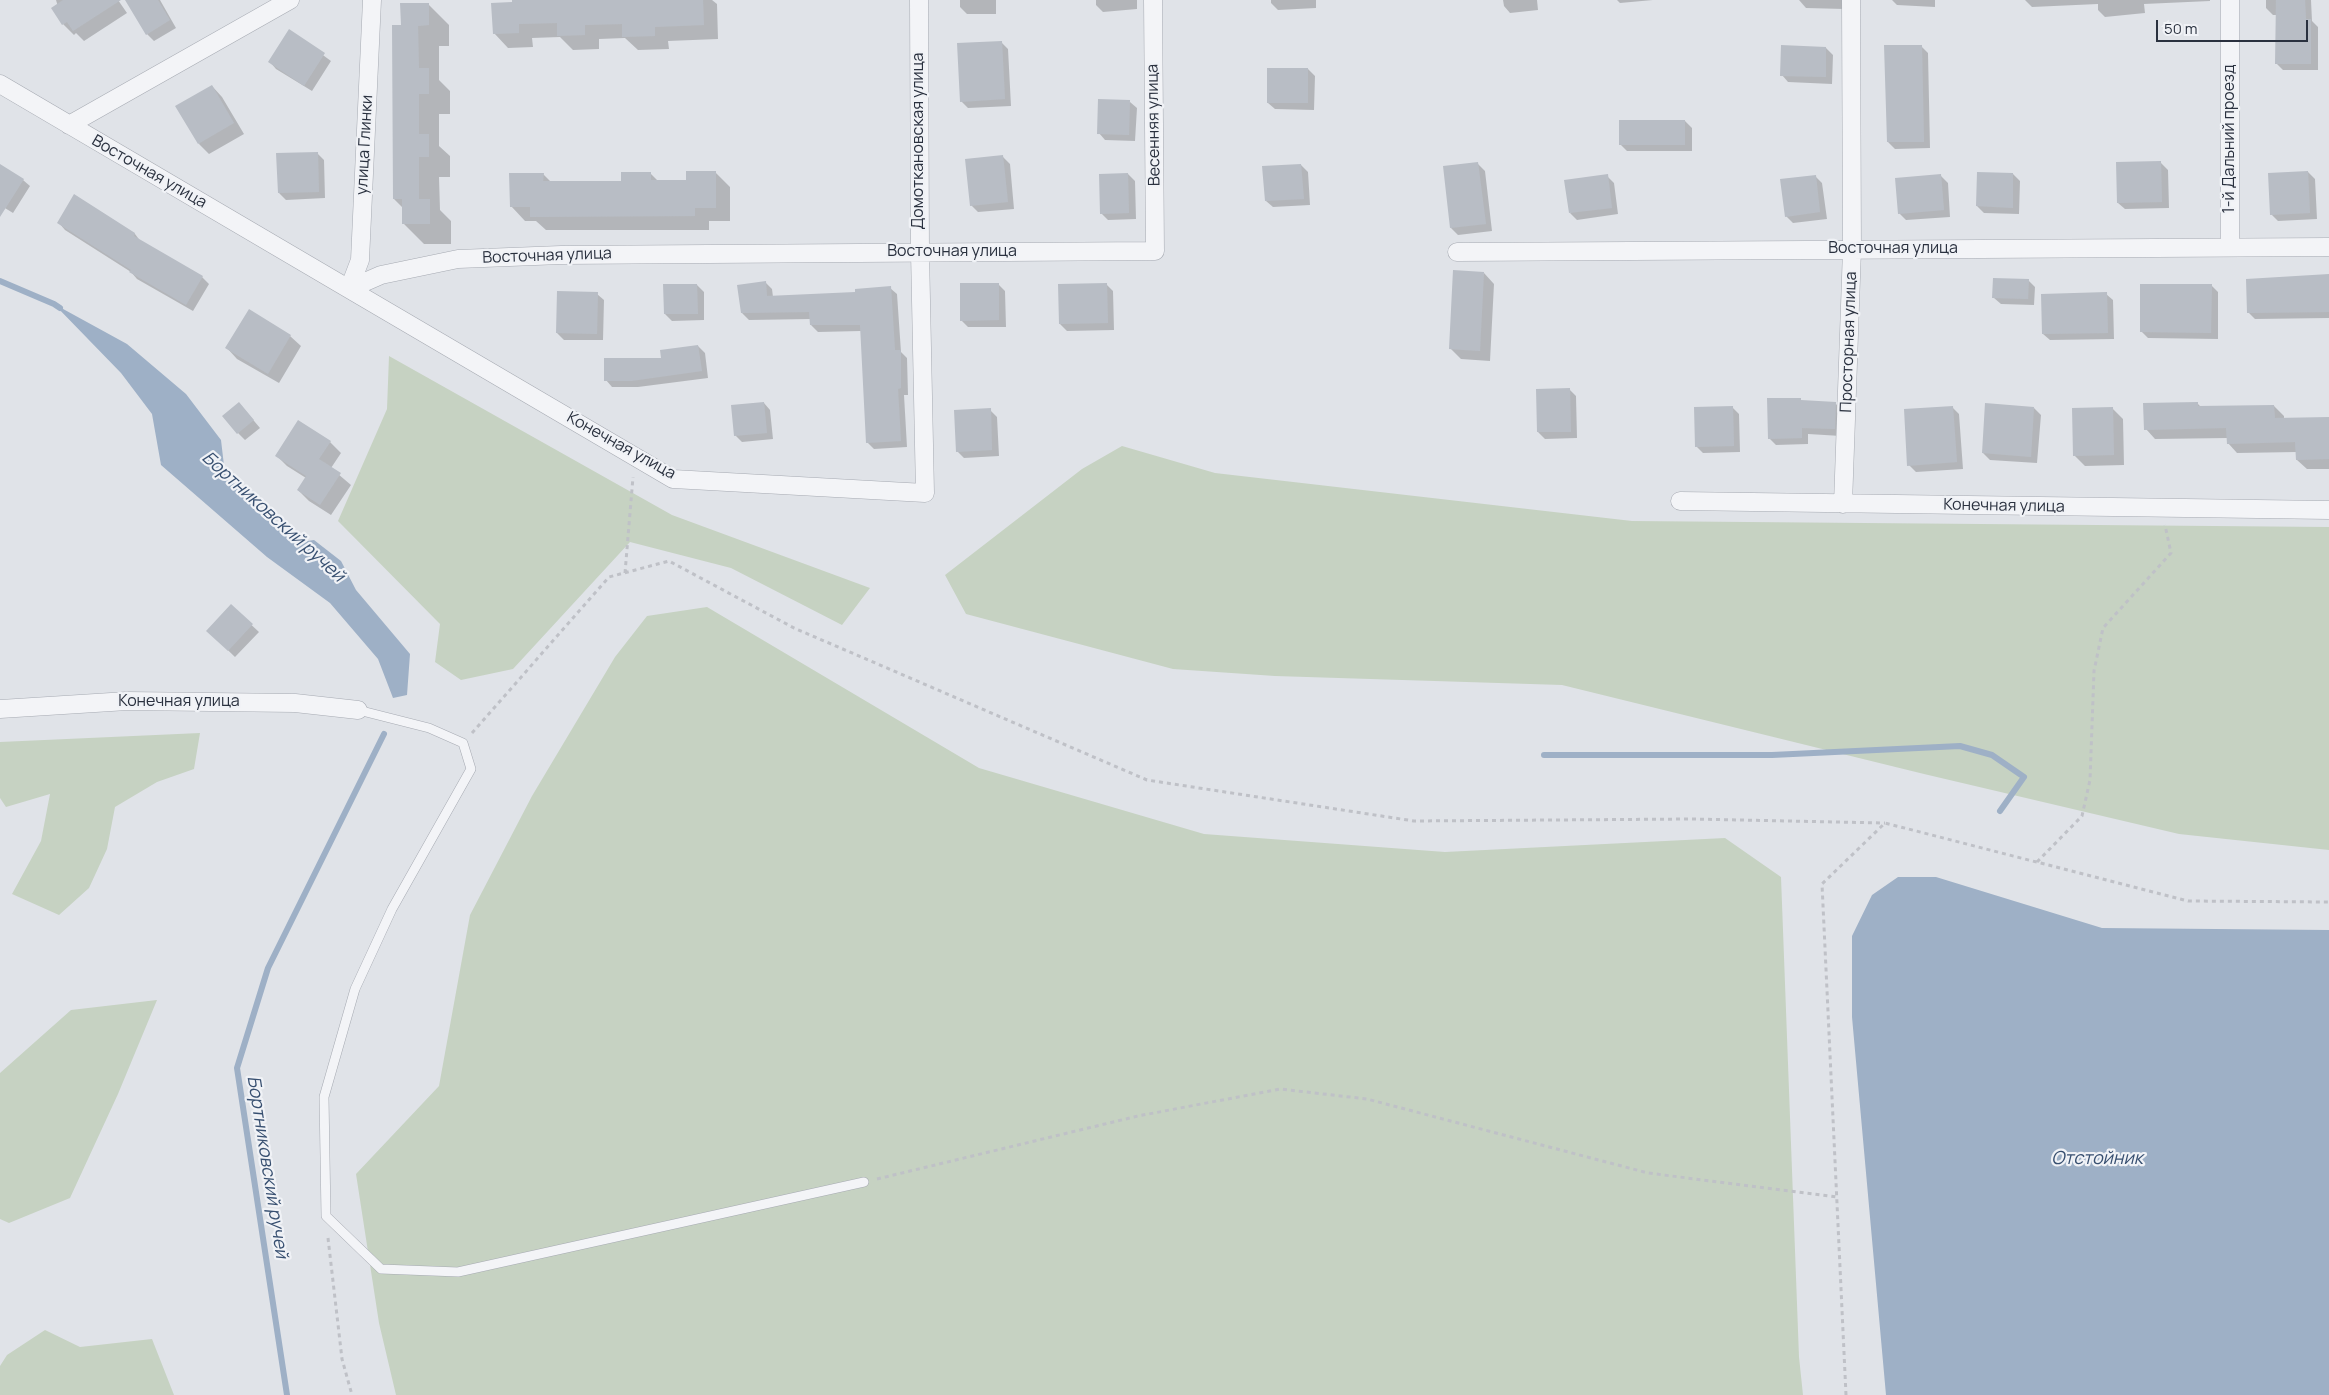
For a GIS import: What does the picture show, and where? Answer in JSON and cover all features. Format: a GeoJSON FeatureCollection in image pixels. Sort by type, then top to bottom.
{"type":"FeatureCollection","features":[{"type":"Feature","properties":{"kind":"street"},"geometry":{"type":"LineString","coordinates":[[69,125],[290,0]]}},
{"type":"Feature","properties":{"kind":"street","name":"улица Глинки"},"geometry":{"type":"LineString","coordinates":[[349,289],[360,260],[372,0]]}},
{"type":"Feature","properties":{"kind":"street","name":"Домоткановская улица"},"geometry":{"type":"LineString","coordinates":[[919,0],[920,252],[925,493]]}},
{"type":"Feature","properties":{"kind":"street","name":"Весенняя улица"},"geometry":{"type":"LineString","coordinates":[[1153,0],[1155,251]]}},
{"type":"Feature","properties":{"kind":"street","name":"Просторная улица"},"geometry":{"type":"LineString","coordinates":[[1843,504],[1852,249],[1851,0]]}},
{"type":"Feature","properties":{"kind":"street","name":"1-й Дальний проезд"},"geometry":{"type":"LineString","coordinates":[[2230,0],[2230,247]]}},
{"type":"Feature","properties":{"kind":"street","name":"Восточная улица"},"geometry":{"type":"LineString","coordinates":[[0,84],[349,289],[381,275],[458,259],[561,255],[1155,251]]}},
{"type":"Feature","properties":{"kind":"street","name":"Восточная улица"},"geometry":{"type":"LineString","coordinates":[[1457,252],[2329,247]]}},
{"type":"Feature","properties":{"kind":"street","name":"Конечная улица"},"geometry":{"type":"LineString","coordinates":[[349,289],[673,479],[925,493]]}},
{"type":"Feature","properties":{"kind":"street","name":"Конечная улица"},"geometry":{"type":"LineString","coordinates":[[1680,501],[2329,510]]}},
{"type":"Feature","properties":{"kind":"street","name":"Конечная улица"},"geometry":{"type":"LineString","coordinates":[[0,708],[126,701],[295,703],[358,710]]}},
{"type":"Feature","properties":{"kind":"lane"},"geometry":{"type":"LineString","coordinates":[[358,710],[429,728],[463,743],[470,769],[392,909],[354,989],[324,1097],[326,1216],[381,1269],[458,1272],[864,1182]]}},
{"type":"Feature","properties":{"kind":"path"},"geometry":{"type":"LineString","coordinates":[[625,573],[632,511],[632,480]]}},
{"type":"Feature","properties":{"kind":"path"},"geometry":{"type":"LineString","coordinates":[[2037,862],[2082,816],[2090,780],[2094,671],[2103,628],[2171,553],[2162,509]]}},
{"type":"Feature","properties":{"kind":"path"},"geometry":{"type":"LineString","coordinates":[[463,743],[609,577],[669,562],[794,628],[1147,780],[1414,821],[1690,819],[1885,823],[2188,901],[2329,902]]}},
{"type":"Feature","properties":{"kind":"path"},"geometry":{"type":"LineString","coordinates":[[1846,1395],[1822,884],[1885,823]]}},
{"type":"Feature","properties":{"kind":"path"},"geometry":{"type":"LineString","coordinates":[[864,1182],[1138,1116],[1280,1089],[1367,1099],[1648,1173],[1837,1197]]}},
{"type":"Feature","properties":{"kind":"path"},"geometry":{"type":"LineString","coordinates":[[326,1216],[342,1359],[352,1395]]}},
{"type":"Feature","properties":{"kind":"green space"},"geometry":{"type":"Polygon","coordinates":[[[389,356],[672,515],[870,588],[842,625],[731,568],[630,542],[513,669],[461,680],[435,662],[440,624],[338,521],[387,409],[389,356]]]}},
{"type":"Feature","properties":{"kind":"green space"},"geometry":{"type":"Polygon","coordinates":[[[1122,446],[1215,473],[1632,521],[2329,527],[2329,850],[2179,834],[1924,774],[1562,685],[1275,676],[1173,669],[966,614],[945,575],[1082,469],[1122,446]]]}},
{"type":"Feature","properties":{"kind":"green space"},"geometry":{"type":"Polygon","coordinates":[[[707,607],[979,768],[1204,834],[1445,852],[1725,838],[1781,877],[1799,1357],[1803,1395],[396,1395],[379,1323],[356,1174],[439,1086],[470,915],[532,796],[615,657],[647,616],[707,607]]]}},
{"type":"Feature","properties":{"kind":"green space"},"geometry":{"type":"Polygon","coordinates":[[[200,733],[194,769],[157,782],[115,807],[107,849],[89,888],[59,915],[12,894],[41,841],[50,794],[6,807],[0,798],[0,742],[200,733]]]}},
{"type":"Feature","properties":{"kind":"green space"},"geometry":{"type":"Polygon","coordinates":[[[157,1000],[118,1094],[70,1198],[9,1223],[0,1219],[0,1073],[71,1010],[157,1000]]]}},
{"type":"Feature","properties":{"kind":"green space"},"geometry":{"type":"Polygon","coordinates":[[[45,1330],[80,1347],[152,1339],[174,1395],[0,1395],[0,1366],[7,1355],[45,1330]]]}},
{"type":"Feature","properties":{"kind":"water"},"geometry":{"type":"Polygon","coordinates":[[[54,304],[127,344],[186,394],[221,440],[225,474],[294,543],[314,540],[341,561],[356,590],[410,654],[407,695],[393,698],[378,659],[330,603],[267,557],[161,465],[152,414],[121,373],[54,304]]]}},
{"type":"Feature","properties":{"kind":"water","name":"Отстойник"},"geometry":{"type":"Polygon","coordinates":[[[1898,877],[1936,877],[2102,928],[2329,930],[2329,1395],[1886,1395],[1852,1017],[1852,936],[1872,895],[1898,877]]]}},
{"type":"Feature","properties":{"kind":"building"},"geometry":{"type":"Polygon","coordinates":[[[63,0],[121,0],[73,31],[67,22],[62,25],[51,8],[63,0]]]}},
{"type":"Feature","properties":{"kind":"building"},"geometry":{"type":"Polygon","coordinates":[[[125,0],[158,0],[170,20],[146,35],[125,0]]]}},
{"type":"Feature","properties":{"kind":"building"},"geometry":{"type":"Polygon","coordinates":[[[512,0],[703,0],[704,25],[655,27],[655,36],[622,37],[622,24],[585,25],[585,35],[557,36],[557,23],[519,24],[519,33],[493,34],[491,3],[512,2],[512,0]]]}},
{"type":"Feature","properties":{"kind":"building"},"geometry":{"type":"Polygon","coordinates":[[[2276,0],[2305,0],[2306,19],[2311,19],[2311,64],[2275,64],[2276,0]]]}},
{"type":"Feature","properties":{"kind":"building"},"geometry":{"type":"Polygon","coordinates":[[[400,3],[429,3],[429,25],[418,26],[419,68],[429,68],[429,94],[419,94],[419,134],[429,134],[429,157],[419,157],[419,199],[430,199],[430,224],[402,224],[402,199],[393,199],[392,25],[401,25],[400,3]]]}},
{"type":"Feature","properties":{"kind":"building"},"geometry":{"type":"Polygon","coordinates":[[[289,29],[325,53],[304,86],[268,62],[289,29]]]}},
{"type":"Feature","properties":{"kind":"building"},"geometry":{"type":"Polygon","coordinates":[[[1002,41],[1005,99],[960,102],[957,43],[1002,41]]]}},
{"type":"Feature","properties":{"kind":"building"},"geometry":{"type":"Polygon","coordinates":[[[1781,45],[1826,47],[1826,77],[1780,76],[1781,45]]]}},
{"type":"Feature","properties":{"kind":"building"},"geometry":{"type":"Polygon","coordinates":[[[1884,45],[1922,45],[1924,142],[1887,142],[1884,45]]]}},
{"type":"Feature","properties":{"kind":"building"},"geometry":{"type":"Polygon","coordinates":[[[1267,68],[1308,68],[1308,103],[1267,103],[1267,68]]]}},
{"type":"Feature","properties":{"kind":"building"},"geometry":{"type":"Polygon","coordinates":[[[212,85],[234,123],[198,144],[175,106],[212,85]]]}},
{"type":"Feature","properties":{"kind":"building"},"geometry":{"type":"Polygon","coordinates":[[[1098,99],[1130,100],[1129,135],[1097,134],[1098,99]]]}},
{"type":"Feature","properties":{"kind":"building"},"geometry":{"type":"Polygon","coordinates":[[[1619,120],[1685,120],[1685,145],[1619,145],[1619,120]]]}},
{"type":"Feature","properties":{"kind":"building"},"geometry":{"type":"Polygon","coordinates":[[[318,152],[319,192],[278,193],[276,153],[318,152]]]}},
{"type":"Feature","properties":{"kind":"building"},"geometry":{"type":"Polygon","coordinates":[[[1003,155],[1008,202],[970,206],[965,159],[1003,155]]]}},
{"type":"Feature","properties":{"kind":"building"},"geometry":{"type":"Polygon","coordinates":[[[2161,161],[2162,202],[2117,203],[2116,162],[2161,161]]]}},
{"type":"Feature","properties":{"kind":"building"},"geometry":{"type":"Polygon","coordinates":[[[1478,162],[1486,224],[1450,228],[1443,166],[1478,162]]]}},
{"type":"Feature","properties":{"kind":"building"},"geometry":{"type":"Polygon","coordinates":[[[0,164],[24,179],[0,217],[0,164]]]}},
{"type":"Feature","properties":{"kind":"building"},"geometry":{"type":"Polygon","coordinates":[[[1301,164],[1304,199],[1265,201],[1262,166],[1301,164]]]}},
{"type":"Feature","properties":{"kind":"building"},"geometry":{"type":"Polygon","coordinates":[[[686,171],[716,171],[716,208],[695,208],[695,216],[530,217],[530,207],[510,207],[509,173],[544,173],[543,181],[621,181],[621,172],[651,172],[651,180],[686,180],[686,171]]]}},
{"type":"Feature","properties":{"kind":"building"},"geometry":{"type":"Polygon","coordinates":[[[2308,171],[2310,213],[2270,215],[2268,173],[2308,171]]]}},
{"type":"Feature","properties":{"kind":"building"},"geometry":{"type":"Polygon","coordinates":[[[1977,172],[2013,173],[2013,208],[1976,206],[1977,172]]]}},
{"type":"Feature","properties":{"kind":"building"},"geometry":{"type":"Polygon","coordinates":[[[1128,173],[1129,213],[1100,214],[1099,174],[1128,173]]]}},
{"type":"Feature","properties":{"kind":"building"},"geometry":{"type":"Polygon","coordinates":[[[1608,174],[1612,208],[1569,213],[1564,180],[1608,174]]]}},
{"type":"Feature","properties":{"kind":"building"},"geometry":{"type":"Polygon","coordinates":[[[1941,174],[1944,210],[1898,214],[1895,178],[1941,174]]]}},
{"type":"Feature","properties":{"kind":"building"},"geometry":{"type":"Polygon","coordinates":[[[1816,175],[1820,212],[1785,217],[1780,179],[1816,175]]]}},
{"type":"Feature","properties":{"kind":"building"},"geometry":{"type":"Polygon","coordinates":[[[74,194],[135,233],[134,236],[203,276],[186,305],[129,272],[131,270],[57,223],[74,194]]]}},
{"type":"Feature","properties":{"kind":"building"},"geometry":{"type":"Polygon","coordinates":[[[1453,270],[1484,272],[1480,351],[1449,349],[1453,270]]]}},
{"type":"Feature","properties":{"kind":"building"},"geometry":{"type":"Polygon","coordinates":[[[2329,274],[2329,312],[2247,313],[2246,279],[2329,274]]]}},
{"type":"Feature","properties":{"kind":"building"},"geometry":{"type":"Polygon","coordinates":[[[1993,278],[2029,279],[2028,299],[1992,298],[1993,278]]]}},
{"type":"Feature","properties":{"kind":"building"},"geometry":{"type":"Polygon","coordinates":[[[766,281],[767,296],[855,292],[855,289],[891,286],[895,350],[901,350],[901,388],[898,389],[901,441],[866,443],[860,325],[810,325],[809,312],[741,313],[737,285],[766,281]]]}},
{"type":"Feature","properties":{"kind":"building"},"geometry":{"type":"Polygon","coordinates":[[[960,283],[999,283],[999,320],[960,321],[960,283]]]}},
{"type":"Feature","properties":{"kind":"building"},"geometry":{"type":"Polygon","coordinates":[[[1107,283],[1108,323],[1059,324],[1058,284],[1107,283]]]}},
{"type":"Feature","properties":{"kind":"building"},"geometry":{"type":"Polygon","coordinates":[[[663,284],[697,284],[698,314],[664,314],[663,284]]]}},
{"type":"Feature","properties":{"kind":"building"},"geometry":{"type":"Polygon","coordinates":[[[2140,284],[2212,284],[2211,333],[2140,332],[2140,284]]]}},
{"type":"Feature","properties":{"kind":"building"},"geometry":{"type":"Polygon","coordinates":[[[557,291],[598,292],[597,334],[556,333],[557,291]]]}},
{"type":"Feature","properties":{"kind":"building"},"geometry":{"type":"Polygon","coordinates":[[[2107,292],[2108,333],[2042,334],[2041,294],[2107,292]]]}},
{"type":"Feature","properties":{"kind":"building"},"geometry":{"type":"Polygon","coordinates":[[[249,309],[291,335],[268,374],[225,348],[249,309]]]}},
{"type":"Feature","properties":{"kind":"building"},"geometry":{"type":"Polygon","coordinates":[[[698,345],[702,371],[631,381],[604,381],[604,358],[661,358],[660,350],[698,345]]]}},
{"type":"Feature","properties":{"kind":"building"},"geometry":{"type":"Polygon","coordinates":[[[1570,388],[1571,432],[1537,432],[1536,389],[1570,388]]]}},
{"type":"Feature","properties":{"kind":"building"},"geometry":{"type":"Polygon","coordinates":[[[1767,398],[1801,398],[1801,400],[1836,402],[1835,429],[1802,428],[1802,438],[1768,439],[1767,398]]]}},
{"type":"Feature","properties":{"kind":"building"},"geometry":{"type":"Polygon","coordinates":[[[239,402],[254,420],[237,434],[222,416],[239,402]]]}},
{"type":"Feature","properties":{"kind":"building"},"geometry":{"type":"Polygon","coordinates":[[[764,402],[767,433],[734,436],[731,405],[764,402]]]}},
{"type":"Feature","properties":{"kind":"building"},"geometry":{"type":"Polygon","coordinates":[[[2198,402],[2198,406],[2274,405],[2275,418],[2329,417],[2329,459],[2296,460],[2295,442],[2227,444],[2226,428],[2144,430],[2143,403],[2198,402]]]}},
{"type":"Feature","properties":{"kind":"building"},"geometry":{"type":"Polygon","coordinates":[[[1985,403],[2034,407],[2031,457],[1982,453],[1985,403]]]}},
{"type":"Feature","properties":{"kind":"building"},"geometry":{"type":"Polygon","coordinates":[[[1733,406],[1734,446],[1695,447],[1694,407],[1733,406]]]}},
{"type":"Feature","properties":{"kind":"building"},"geometry":{"type":"Polygon","coordinates":[[[1953,406],[1957,462],[1907,466],[1904,409],[1953,406]]]}},
{"type":"Feature","properties":{"kind":"building"},"geometry":{"type":"Polygon","coordinates":[[[2113,407],[2114,455],[2073,456],[2072,408],[2113,407]]]}},
{"type":"Feature","properties":{"kind":"building"},"geometry":{"type":"Polygon","coordinates":[[[991,408],[992,450],[956,452],[954,410],[991,408]]]}},
{"type":"Feature","properties":{"kind":"building"},"geometry":{"type":"Polygon","coordinates":[[[298,420],[331,441],[319,459],[341,473],[320,505],[297,490],[306,476],[275,456],[298,420]]]}},
{"type":"Feature","properties":{"kind":"building"},"geometry":{"type":"Polygon","coordinates":[[[231,604],[253,624],[228,651],[206,631],[231,604]]]}},
{"type":"Feature","properties":{"kind":"waterway","name":"Бортниковский ручей"},"geometry":{"type":"LineString","coordinates":[[0,281],[60,308]]}},
{"type":"Feature","properties":{"kind":"waterway","name":"Бортниковский ручей"},"geometry":{"type":"LineString","coordinates":[[287,1395],[237,1068],[268,968],[384,734]]}},
{"type":"Feature","properties":{"kind":"waterway"},"geometry":{"type":"LineString","coordinates":[[1544,755],[1772,755],[1960,746],[1992,755],[2024,777],[2000,811]]}}]}
